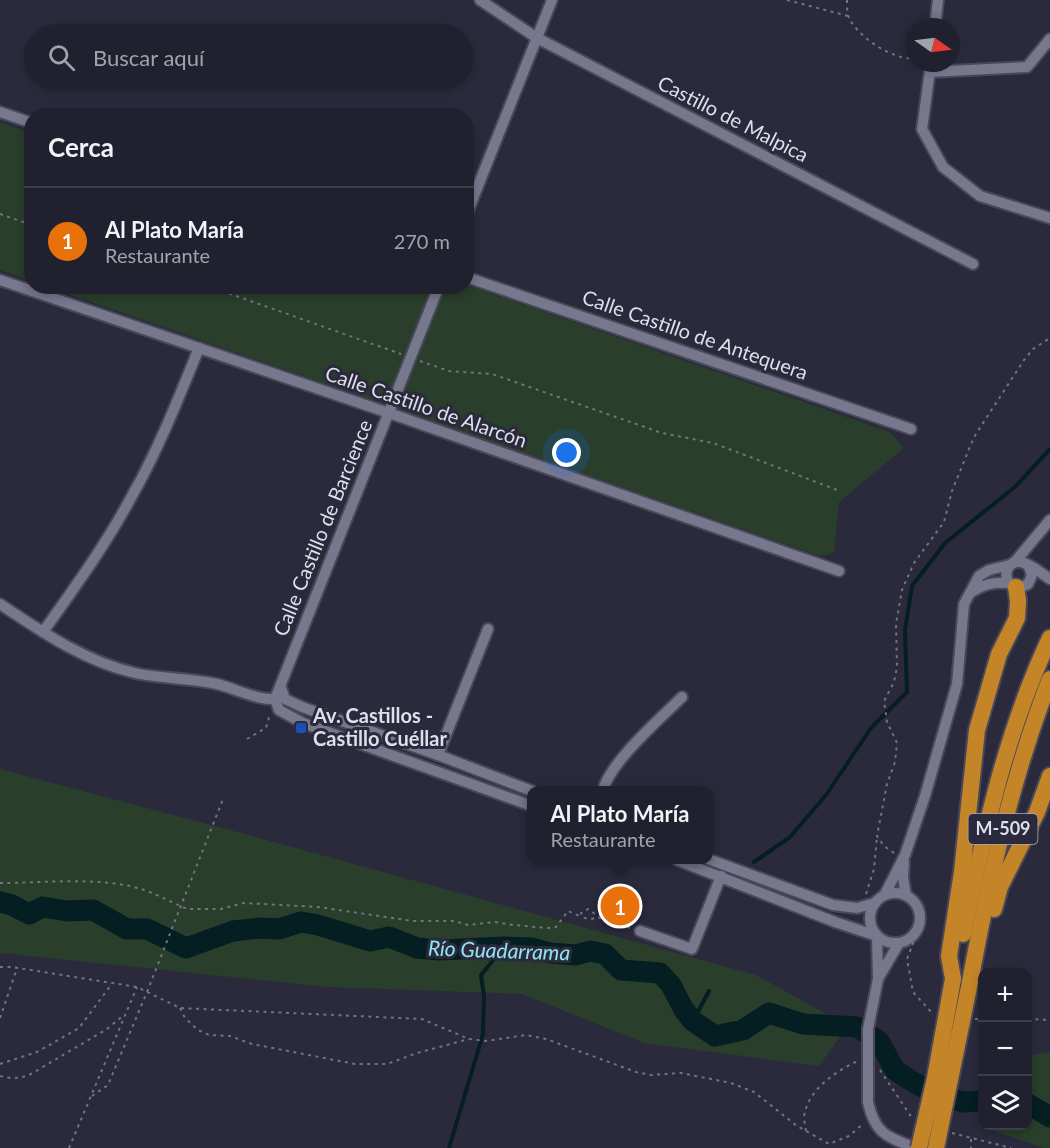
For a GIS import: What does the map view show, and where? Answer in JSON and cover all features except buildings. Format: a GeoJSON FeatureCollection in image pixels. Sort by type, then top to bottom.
{"type":"FeatureCollection","features":[{"type":"Feature","properties":{"kind":"highway"},"geometry":{"type":"LineString","coordinates":[[953,979],[949,956],[962,872],[977,730],[999,654],[1017,618],[1018,584]]}},
{"type":"Feature","properties":{"kind":"highway","name":"M-509"},"geometry":{"type":"LineString","coordinates":[[917,1148],[935,1078],[953,979],[997,785],[1034,671],[1050,638]]}},
{"type":"Feature","properties":{"kind":"highway","name":"M-509"},"geometry":{"type":"LineString","coordinates":[[936,1148],[991,874],[1012,793],[1050,679]]}},
{"type":"Feature","properties":{"kind":"highway"},"geometry":{"type":"LineString","coordinates":[[974,960],[988,928],[1000,887],[1037,812],[1050,776]]}},
{"type":"Feature","properties":{"kind":"street","name":"Castillo de Malpica"},"geometry":{"type":"LineString","coordinates":[[480,0],[537,38],[973,264]]}},
{"type":"Feature","properties":{"kind":"street"},"geometry":{"type":"LineString","coordinates":[[474,196],[552,0]]}},
{"type":"Feature","properties":{"kind":"street"},"geometry":{"type":"LineString","coordinates":[[936,18],[938,0]]}},
{"type":"Feature","properties":{"kind":"street"},"geometry":{"type":"LineString","coordinates":[[960,68],[1027,67],[1050,39]]}},
{"type":"Feature","properties":{"kind":"street"},"geometry":{"type":"LineString","coordinates":[[929,72],[922,129],[943,167],[980,196],[1050,218]]}},
{"type":"Feature","properties":{"kind":"street"},"geometry":{"type":"LineString","coordinates":[[0,112],[24,120]]}},
{"type":"Feature","properties":{"kind":"street","name":"Calle Castillo de Antequera"},"geometry":{"type":"LineString","coordinates":[[474,279],[911,429]]}},
{"type":"Feature","properties":{"kind":"street","name":"Calle Castillo de Alarcón"},"geometry":{"type":"LineString","coordinates":[[0,280],[24,288]]}},
{"type":"Feature","properties":{"kind":"street","name":"Calle Castillo de Alarcón"},"geometry":{"type":"LineString","coordinates":[[41,294],[389,412],[839,571]]}},
{"type":"Feature","properties":{"kind":"street","name":"Calle Castillo de Barcience"},"geometry":{"type":"LineString","coordinates":[[279,697],[281,682],[436,294]]}},
{"type":"Feature","properties":{"kind":"street"},"geometry":{"type":"LineString","coordinates":[[43,632],[92,563],[134,494],[199,348]]}},
{"type":"Feature","properties":{"kind":"street"},"geometry":{"type":"LineString","coordinates":[[1018,584],[1006,574],[1050,520]]}},
{"type":"Feature","properties":{"kind":"street"},"geometry":{"type":"LineString","coordinates":[[871,1117],[868,1102],[868,1029],[878,979],[877,936],[870,920],[871,911],[875,903],[885,894],[905,855],[925,796],[957,684],[963,604],[979,576],[989,570],[1021,562],[1050,581]]}},
{"type":"Feature","properties":{"kind":"street"},"geometry":{"type":"LineString","coordinates":[[1018,584],[1032,574],[1028,565]]}},
{"type":"Feature","properties":{"kind":"street"},"geometry":{"type":"LineString","coordinates":[[967,595],[982,585],[993,582],[1018,584],[1050,581]]}},
{"type":"Feature","properties":{"kind":"street"},"geometry":{"type":"LineString","coordinates":[[0,604],[79,653],[133,672],[213,683],[266,699],[279,697],[527,789]]}},
{"type":"Feature","properties":{"kind":"street"},"geometry":{"type":"LineString","coordinates":[[438,755],[488,629]]}},
{"type":"Feature","properties":{"kind":"street"},"geometry":{"type":"LineString","coordinates":[[279,697],[279,710],[297,720],[527,805]]}},
{"type":"Feature","properties":{"kind":"street"},"geometry":{"type":"LineString","coordinates":[[605,786],[629,751],[682,697]]}},
{"type":"Feature","properties":{"kind":"street"},"geometry":{"type":"LineString","coordinates":[[905,855],[903,878],[906,895]]}},
{"type":"Feature","properties":{"kind":"street"},"geometry":{"type":"LineString","coordinates":[[713,861],[833,905],[858,908],[875,903]]}},
{"type":"Feature","properties":{"kind":"street"},"geometry":{"type":"LineString","coordinates":[[688,864],[835,922],[877,936],[887,942],[898,943],[914,935],[921,920],[917,905],[906,895],[892,892],[885,894]]}},
{"type":"Feature","properties":{"kind":"street"},"geometry":{"type":"LineString","coordinates":[[640,931],[692,949],[721,876]]}},
{"type":"Feature","properties":{"kind":"street"},"geometry":{"type":"LineString","coordinates":[[878,979],[898,943]]}},
{"type":"Feature","properties":{"kind":"street","name":"M-509"},"geometry":{"type":"LineString","coordinates":[[871,1117],[887,1137],[917,1148]]}},
{"type":"Feature","properties":{"kind":"path"},"geometry":{"type":"LineString","coordinates":[[787,0],[848,16]]}},
{"type":"Feature","properties":{"kind":"path"},"geometry":{"type":"LineString","coordinates":[[847,0],[848,16],[857,31],[882,49],[906,58]]}},
{"type":"Feature","properties":{"kind":"path"},"geometry":{"type":"LineString","coordinates":[[0,214],[24,222]]}},
{"type":"Feature","properties":{"kind":"path"},"geometry":{"type":"LineString","coordinates":[[231,294],[450,371],[492,374],[662,434],[713,444],[840,491]]}},
{"type":"Feature","properties":{"kind":"path"},"geometry":{"type":"LineString","coordinates":[[863,906],[874,869],[877,836],[887,784],[895,762],[897,743],[887,722],[884,701],[894,682],[897,667],[896,624],[902,590],[914,563],[944,522],[952,491],[974,437],[1024,360],[1033,349],[1050,338]]}},
{"type":"Feature","properties":{"kind":"path"},"geometry":{"type":"LineString","coordinates":[[247,739],[266,728],[271,713]]}},
{"type":"Feature","properties":{"kind":"path"},"geometry":{"type":"LineString","coordinates":[[92,1096],[108,1085],[128,1040],[222,799]]}},
{"type":"Feature","properties":{"kind":"path"},"geometry":{"type":"LineString","coordinates":[[877,836],[892,853],[905,855]]}},
{"type":"Feature","properties":{"kind":"path"},"geometry":{"type":"LineString","coordinates":[[0,884],[76,882],[114,884],[143,890],[187,909],[221,909],[244,903],[318,907],[413,921],[454,921],[468,925],[495,922],[513,926],[556,927],[568,910],[588,919],[601,918]]}},
{"type":"Feature","properties":{"kind":"path"},"geometry":{"type":"LineString","coordinates":[[582,917],[583,910],[588,909],[601,918],[640,931]]}},
{"type":"Feature","properties":{"kind":"path"},"geometry":{"type":"LineString","coordinates":[[919,928],[907,959],[913,992],[937,1019]]}},
{"type":"Feature","properties":{"kind":"path"},"geometry":{"type":"LineString","coordinates":[[0,967],[137,987],[180,1008],[422,1019],[469,1039],[486,1041],[526,1035],[546,1039],[636,1072],[651,1075],[681,1073],[731,1083],[754,1092],[797,1126],[829,1144],[849,1136],[871,1117]]}},
{"type":"Feature","properties":{"kind":"path"},"geometry":{"type":"LineString","coordinates":[[0,1018],[17,968]]}},
{"type":"Feature","properties":{"kind":"path"},"geometry":{"type":"LineString","coordinates":[[0,1064],[37,1052],[79,1028],[112,984]]}},
{"type":"Feature","properties":{"kind":"path"},"geometry":{"type":"LineString","coordinates":[[69,1148],[137,987]]}},
{"type":"Feature","properties":{"kind":"path"},"geometry":{"type":"LineString","coordinates":[[180,1008],[191,1024],[209,1035],[230,1036],[252,1044],[355,1064],[387,1064],[469,1039]]}},
{"type":"Feature","properties":{"kind":"path"},"geometry":{"type":"LineString","coordinates":[[0,1076],[11,1079],[31,1074],[107,1029],[126,1014]]}},
{"type":"Feature","properties":{"kind":"path"},"geometry":{"type":"LineString","coordinates":[[971,1019],[978,1019]]}},
{"type":"Feature","properties":{"kind":"path"},"geometry":{"type":"LineString","coordinates":[[1032,1019],[1050,1020]]}},
{"type":"Feature","properties":{"kind":"path"},"geometry":{"type":"LineString","coordinates":[[806,1131],[804,1113],[811,1098],[830,1077],[859,1061]]}},
{"type":"Feature","properties":{"kind":"path"},"geometry":{"type":"LineString","coordinates":[[877,1067],[915,1122]]}},
{"type":"Feature","properties":{"kind":"path"},"geometry":{"type":"LineString","coordinates":[[948,1132],[1011,1148]]}},
{"type":"Feature","properties":{"kind":"path"},"geometry":{"type":"LineString","coordinates":[[970,1138],[971,1148]]}},
{"type":"Feature","properties":{"kind":"green space"},"geometry":{"type":"Polygon","coordinates":[[[0,122],[24,131],[24,279],[0,270],[0,122]]]}},
{"type":"Feature","properties":{"kind":"green space"},"geometry":{"type":"Polygon","coordinates":[[[474,287],[890,432],[904,448],[839,502],[834,553],[820,556],[68,294],[474,294],[474,287]]]}},
{"type":"Feature","properties":{"kind":"green space"},"geometry":{"type":"Polygon","coordinates":[[[0,769],[756,975],[848,1026],[819,1066],[644,1043],[522,994],[328,987],[0,953],[0,769]]]}},
{"type":"Feature","properties":{"kind":"green space"},"geometry":{"type":"Polygon","coordinates":[[[1050,1052],[1050,1148],[992,1130],[1032,1130],[1032,1055],[1050,1052]]]}},
{"type":"Feature","properties":{"kind":"waterway"},"geometry":{"type":"LineString","coordinates":[[754,862],[790,837],[826,795],[871,728],[907,692],[905,630],[912,586],[945,543],[1016,486],[1050,449]]}},
{"type":"Feature","properties":{"kind":"waterway","name":"Río Guadarrama"},"geometry":{"type":"LineString","coordinates":[[0,902],[12,905],[29,914],[43,907],[67,911],[93,910],[127,929],[147,929],[186,948],[233,931],[279,929],[301,922],[370,941],[389,937],[417,948],[440,950],[504,947],[532,948],[550,953],[576,955],[590,951],[605,954],[621,970],[660,973],[671,985],[684,1010],[693,1021],[715,1036],[743,1030],[769,1013],[803,1024],[857,1027],[879,1041],[895,1070],[910,1080],[924,1088],[962,1102],[978,1101]]}},
{"type":"Feature","properties":{"kind":"waterway"},"geometry":{"type":"LineString","coordinates":[[449,1148],[483,1034],[484,996],[481,975],[504,947]]}},
{"type":"Feature","properties":{"kind":"waterway"},"geometry":{"type":"LineString","coordinates":[[693,1021],[709,991]]}},
{"type":"Feature","properties":{"kind":"waterway","name":"Río Guadarrama"},"geometry":{"type":"LineString","coordinates":[[1032,1106],[1050,1117]]}},
{"type":"Feature","properties":{"kind":"place","name":"Av. Castillos - Castillo Cuéllar"},"geometry":{"type":"Point","coordinates":[301,728]}},
{"type":"Feature","properties":{"kind":"place","name":"Al Plato María"},"geometry":{"type":"Point","coordinates":[620,906]}}]}
